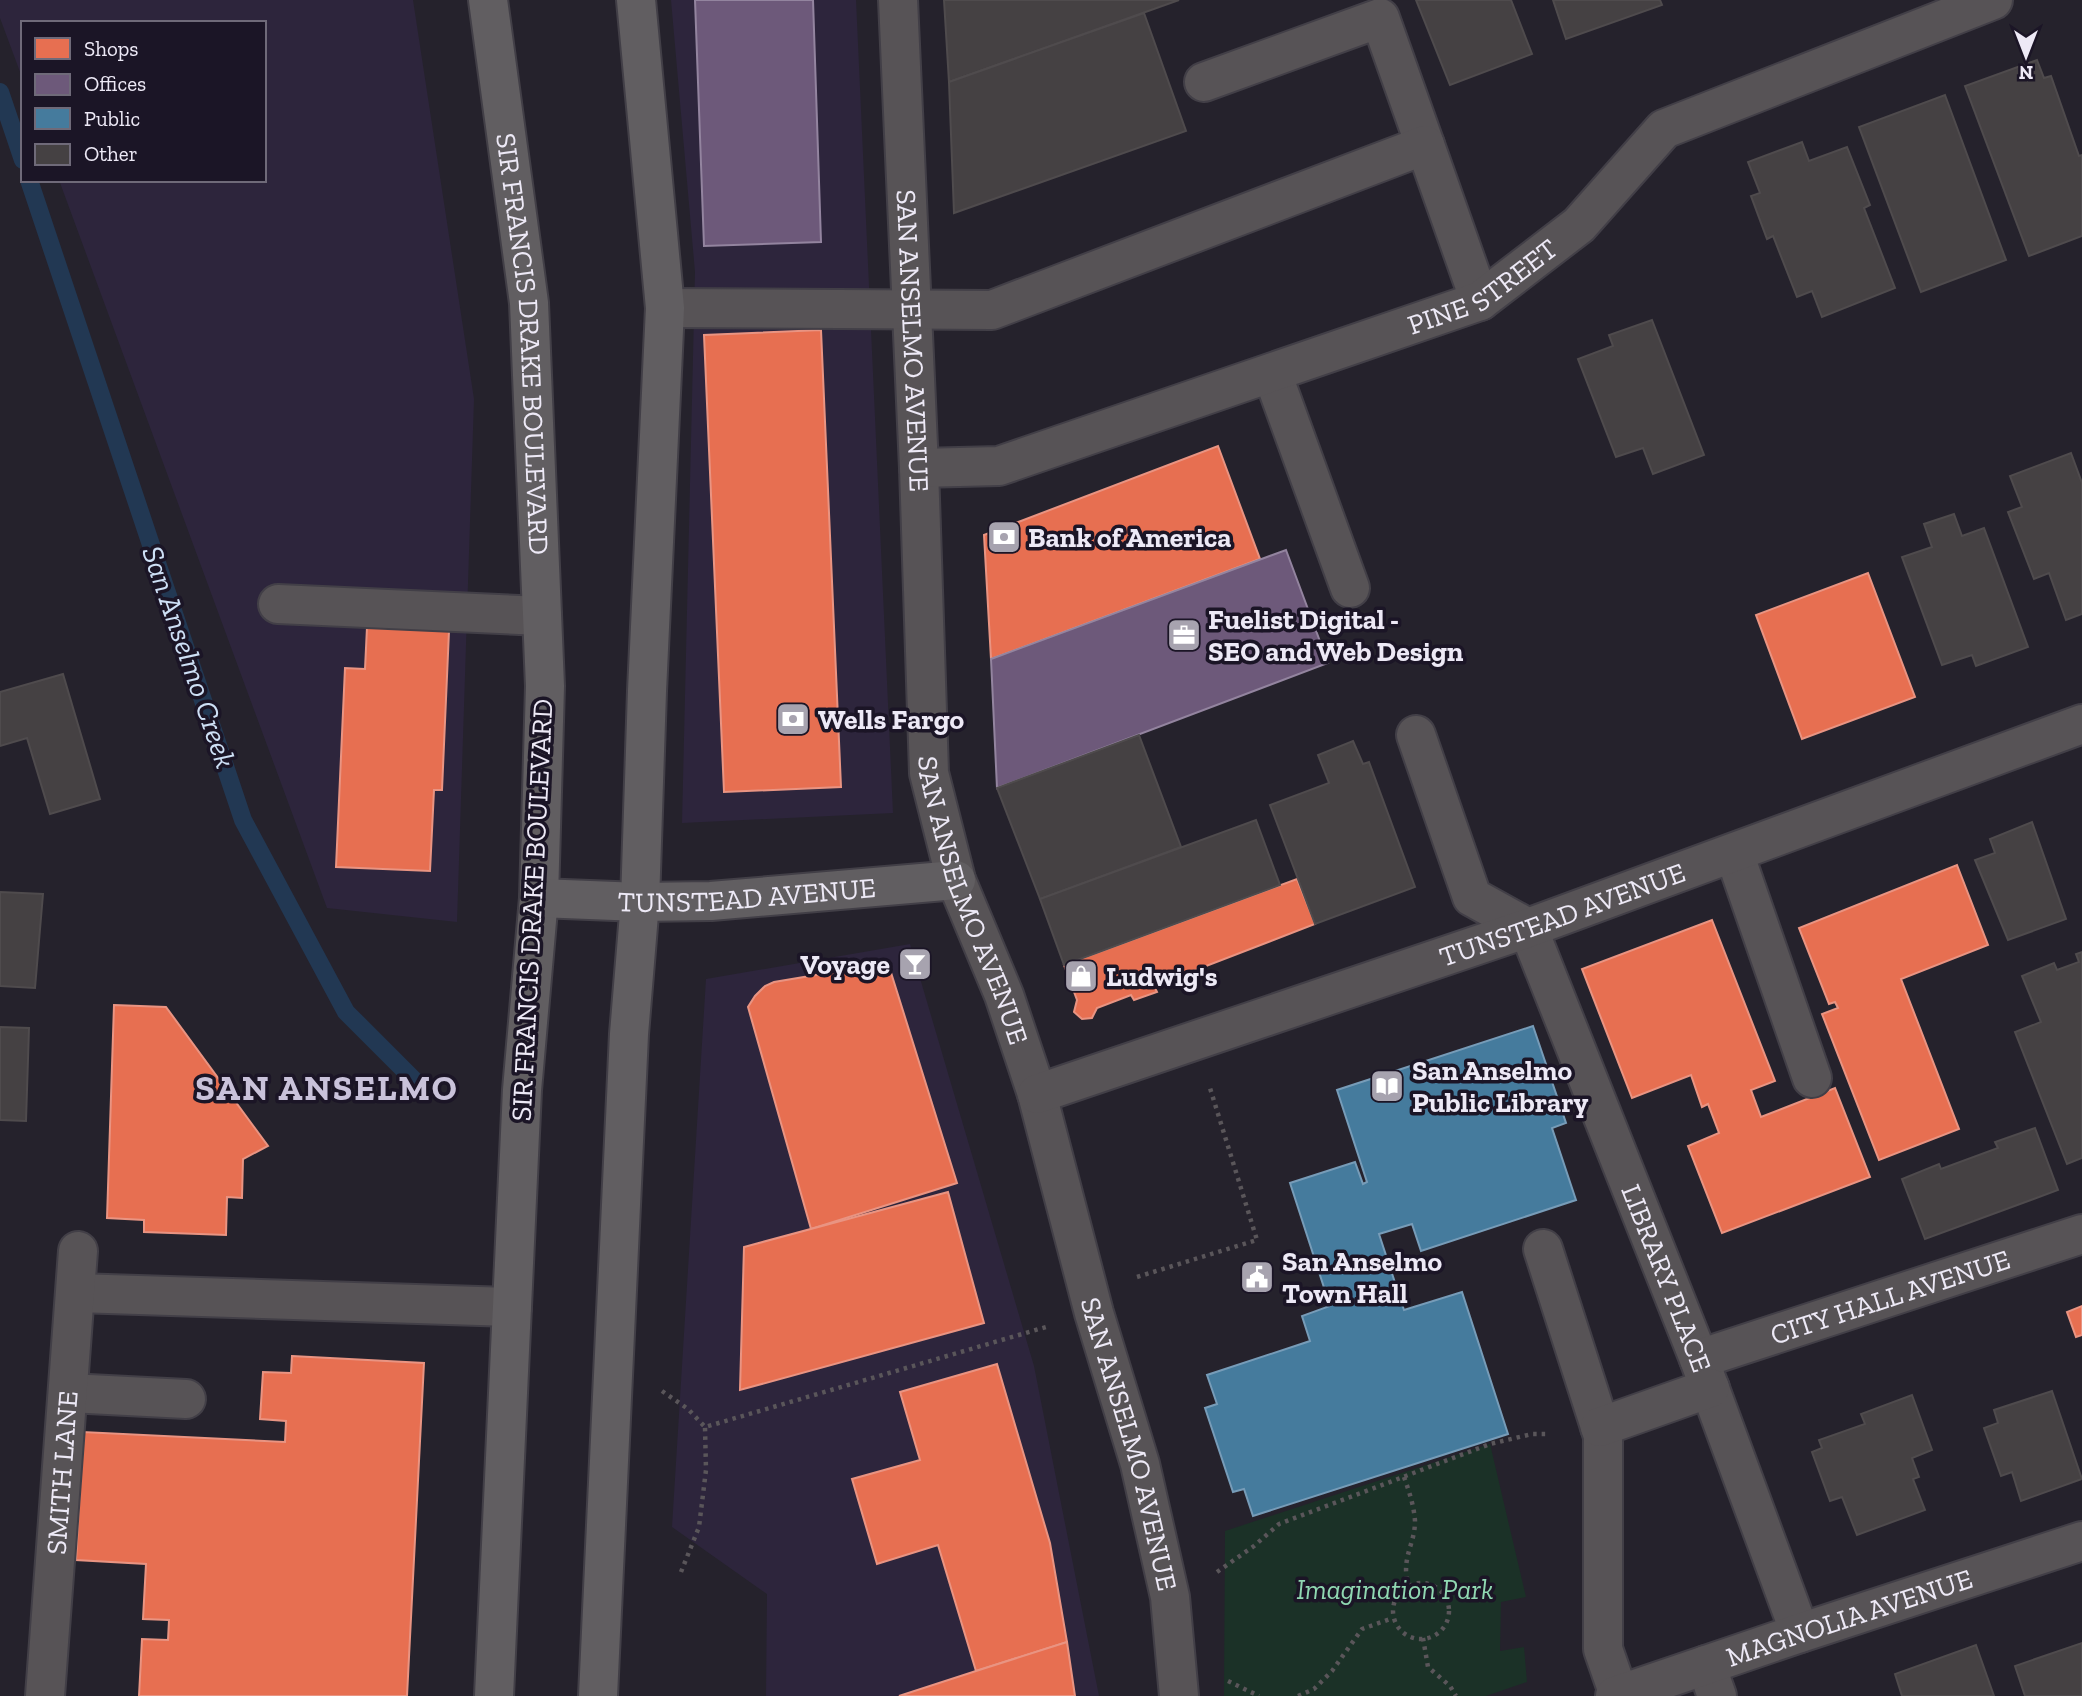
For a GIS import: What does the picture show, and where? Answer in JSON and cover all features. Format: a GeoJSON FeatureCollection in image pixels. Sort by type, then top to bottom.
{"type":"FeatureCollection","features":[{"type":"Feature","properties":{"kind":"main road","name":"SIR FRANCIS DRAKE BOULEVARD"},"geometry":{"type":"LineString","coordinates":[[488,0],[529,303],[545,686],[538,898],[522,1090],[494,1696]]}},
{"type":"Feature","properties":{"kind":"main road"},"geometry":{"type":"LineString","coordinates":[[598,1696],[629,1034],[640,902],[665,308],[636,0]]}},
{"type":"Feature","properties":{"kind":"main road","name":"TUNSTEAD AVENUE"},"geometry":{"type":"LineString","coordinates":[[538,898],[640,902],[712,901],[956,880]]}},
{"type":"Feature","properties":{"kind":"street","name":"SAN ANSELMO AVENUE"},"geometry":{"type":"LineString","coordinates":[[898,0],[919,468],[929,773],[956,880],[1004,995],[1037,1094],[1091,1303],[1140,1464],[1170,1597],[1179,1696]]}},
{"type":"Feature","properties":{"kind":"street","name":"PINE STREET"},"geometry":{"type":"LineString","coordinates":[[919,468],[999,466],[1479,301],[1580,225],[1664,129],[1993,0]]}},
{"type":"Feature","properties":{"kind":"street"},"geometry":{"type":"LineString","coordinates":[[1204,82],[1380,18],[1479,301]]}},
{"type":"Feature","properties":{"kind":"street"},"geometry":{"type":"LineString","coordinates":[[665,308],[992,310],[1425,145]]}},
{"type":"Feature","properties":{"kind":"street"},"geometry":{"type":"LineString","coordinates":[[1272,373],[1350,588]]}},
{"type":"Feature","properties":{"kind":"street"},"geometry":{"type":"LineString","coordinates":[[278,604],[542,616]]}},
{"type":"Feature","properties":{"kind":"street","name":"TUNSTEAD AVENUE"},"geometry":{"type":"LineString","coordinates":[[1037,1094],[1528,929],[2082,724]]}},
{"type":"Feature","properties":{"kind":"street"},"geometry":{"type":"LineString","coordinates":[[1416,735],[1472,897],[1528,929]]}},
{"type":"Feature","properties":{"kind":"street"},"geometry":{"type":"LineString","coordinates":[[1734,853],[1812,1078]]}},
{"type":"Feature","properties":{"kind":"street","name":"LIBRARY PLACE"},"geometry":{"type":"LineString","coordinates":[[1528,929],[1705,1373],[1800,1633]]}},
{"type":"Feature","properties":{"kind":"street","name":"CITY HALL AVENUE"},"geometry":{"type":"LineString","coordinates":[[1602,1432],[1705,1373],[2082,1234]]}},
{"type":"Feature","properties":{"kind":"street"},"geometry":{"type":"LineString","coordinates":[[1543,1249],[1602,1432],[1603,1649],[1617,1695]]}},
{"type":"Feature","properties":{"kind":"street","name":"SMITH LANE"},"geometry":{"type":"LineString","coordinates":[[45,1696],[78,1251]]}},
{"type":"Feature","properties":{"kind":"street"},"geometry":{"type":"LineString","coordinates":[[76,1293],[512,1307]]}},
{"type":"Feature","properties":{"kind":"street"},"geometry":{"type":"LineString","coordinates":[[69,1393],[186,1399]]}},
{"type":"Feature","properties":{"kind":"street","name":"MAGNOLIA AVENUE"},"geometry":{"type":"LineString","coordinates":[[1617,1695],[1712,1680],[1800,1633],[2082,1541]]}},
{"type":"Feature","properties":{"kind":"path"},"geometry":{"type":"LineString","coordinates":[[705,1427],[1091,1303],[1257,1240],[1195,1040]]}},
{"type":"Feature","properties":{"kind":"path"},"geometry":{"type":"LineString","coordinates":[[615,1374],[660,1390],[688,1409],[705,1427],[706,1470],[699,1527],[681,1572]]}},
{"type":"Feature","properties":{"kind":"path"},"geometry":{"type":"LineString","coordinates":[[1170,1597],[1221,1570],[1279,1524],[1490,1444],[1532,1434],[1602,1432]]}},
{"type":"Feature","properties":{"kind":"path"},"geometry":{"type":"LineString","coordinates":[[1404,1477],[1415,1523],[1404,1570],[1408,1586]]}},
{"type":"Feature","properties":{"kind":"path"},"geometry":{"type":"LineString","coordinates":[[1426,1583],[1435,1586],[1447,1600],[1449,1617],[1445,1625],[1432,1636],[1423,1639],[1405,1634],[1393,1618],[1395,1600],[1400,1591],[1408,1586],[1426,1583]]}},
{"type":"Feature","properties":{"kind":"path"},"geometry":{"type":"LineString","coordinates":[[1298,1696],[1314,1689],[1332,1671],[1362,1629],[1393,1618]]}},
{"type":"Feature","properties":{"kind":"path"},"geometry":{"type":"LineString","coordinates":[[1423,1639],[1428,1667],[1450,1686],[1456,1696]]}},
{"type":"Feature","properties":{"kind":"shaded area"},"geometry":{"type":"Polygon","coordinates":[[[0,0],[413,0],[474,399],[457,922],[327,908],[60,182],[266,182],[266,21],[21,21],[21,75],[0,18],[0,0]]]}},
{"type":"Feature","properties":{"kind":"shaded area"},"geometry":{"type":"Polygon","coordinates":[[[671,0],[856,0],[893,813],[682,823],[695,272],[671,0]]]}},
{"type":"Feature","properties":{"kind":"shaded area"},"geometry":{"type":"Polygon","coordinates":[[[910,944],[1034,1366],[1099,1696],[766,1696],[767,1594],[672,1527],[706,979],[910,944]]]}},
{"type":"Feature","properties":{"kind":"green space","name":"Imagination Park"},"geometry":{"type":"Polygon","coordinates":[[[1490,1444],[1526,1597],[1501,1602],[1500,1651],[1524,1647],[1527,1682],[1486,1696],[1224,1696],[1225,1531],[1490,1444]]]}},
{"type":"Feature","properties":{"kind":"building: Shops"},"geometry":{"type":"Polygon","coordinates":[[[821,330],[841,787],[724,792],[704,335],[821,330]]]}},
{"type":"Feature","properties":{"kind":"building: Shops"},"geometry":{"type":"Polygon","coordinates":[[[1218,446],[1260,559],[991,659],[984,535],[1218,446]]]}},
{"type":"Feature","properties":{"kind":"building: Shops"},"geometry":{"type":"Polygon","coordinates":[[[1868,573],[1915,697],[1802,739],[1756,615],[1868,573]]]}},
{"type":"Feature","properties":{"kind":"building: Shops"},"geometry":{"type":"Polygon","coordinates":[[[367,627],[449,631],[442,790],[434,790],[430,871],[336,867],[345,668],[365,669],[367,627]]]}},
{"type":"Feature","properties":{"kind":"building: Shops"},"geometry":{"type":"Polygon","coordinates":[[[1957,865],[1988,945],[1901,979],[1959,1129],[1879,1160],[1822,1014],[1838,1008],[1835,1002],[1829,1004],[1799,928],[1957,865]]]}},
{"type":"Feature","properties":{"kind":"building: Shops"},"geometry":{"type":"Polygon","coordinates":[[[1297,879],[1315,924],[1154,986],[1157,992],[1134,1000],[1131,995],[1097,1008],[1092,1018],[1082,1019],[1074,1012],[1077,1000],[1064,965],[1297,879]]]}},
{"type":"Feature","properties":{"kind":"building: Shops"},"geometry":{"type":"Polygon","coordinates":[[[1712,920],[1775,1081],[1751,1090],[1761,1117],[1835,1088],[1870,1177],[1722,1233],[1688,1146],[1719,1133],[1708,1104],[1702,1107],[1691,1075],[1632,1098],[1582,969],[1712,920]]]}},
{"type":"Feature","properties":{"kind":"building: Shops"},"geometry":{"type":"Polygon","coordinates":[[[888,963],[957,1183],[811,1229],[748,1007],[765,986],[774,982],[888,963]]]}},
{"type":"Feature","properties":{"kind":"building: Shops"},"geometry":{"type":"Polygon","coordinates":[[[114,1005],[166,1007],[268,1146],[243,1159],[242,1198],[227,1197],[226,1235],[144,1232],[144,1220],[107,1218],[114,1005]]]}},
{"type":"Feature","properties":{"kind":"building: Shops"},"geometry":{"type":"Polygon","coordinates":[[[948,1192],[984,1323],[740,1390],[744,1247],[948,1192]]]}},
{"type":"Feature","properties":{"kind":"building: Shops"},"geometry":{"type":"Polygon","coordinates":[[[2082,1306],[2082,1335],[2076,1337],[2067,1312],[2082,1306]]]}},
{"type":"Feature","properties":{"kind":"building: Shops"},"geometry":{"type":"Polygon","coordinates":[[[292,1356],[424,1363],[407,1696],[139,1696],[142,1639],[168,1640],[169,1620],[143,1619],[146,1564],[76,1560],[83,1432],[285,1442],[286,1421],[260,1419],[263,1372],[291,1373],[292,1356]]]}},
{"type":"Feature","properties":{"kind":"building: Shops"},"geometry":{"type":"Polygon","coordinates":[[[997,1364],[1050,1543],[1067,1642],[976,1671],[938,1545],[877,1564],[852,1479],[920,1460],[900,1392],[997,1364]]]}},
{"type":"Feature","properties":{"kind":"building: Shops"},"geometry":{"type":"Polygon","coordinates":[[[1067,1642],[1075,1696],[899,1696],[976,1671],[1067,1642]]]}},
{"type":"Feature","properties":{"kind":"building: Offices"},"geometry":{"type":"Polygon","coordinates":[[[695,0],[813,0],[821,242],[704,246],[695,0]]]}},
{"type":"Feature","properties":{"kind":"building: Offices"},"geometry":{"type":"Polygon","coordinates":[[[1286,550],[1328,663],[997,788],[991,659],[1286,550]]]}},
{"type":"Feature","properties":{"kind":"building: Public"},"geometry":{"type":"Polygon","coordinates":[[[1533,1026],[1566,1123],[1552,1128],[1576,1200],[1421,1251],[1412,1224],[1379,1234],[1404,1310],[1462,1292],[1508,1434],[1253,1516],[1244,1489],[1233,1492],[1205,1408],[1217,1404],[1207,1375],[1310,1341],[1302,1316],[1330,1306],[1290,1183],[1355,1162],[1363,1184],[1367,1182],[1337,1090],[1533,1026]]]}},
{"type":"Feature","properties":{"kind":"building: Other"},"geometry":{"type":"Polygon","coordinates":[[[944,0],[1179,0],[949,82],[944,0]]]}},
{"type":"Feature","properties":{"kind":"building: Other"},"geometry":{"type":"Polygon","coordinates":[[[1416,0],[1511,0],[1532,54],[1450,85],[1416,0]]]}},
{"type":"Feature","properties":{"kind":"building: Other"},"geometry":{"type":"Polygon","coordinates":[[[1553,0],[1660,0],[1662,5],[1566,39],[1553,0]]]}},
{"type":"Feature","properties":{"kind":"building: Other"},"geometry":{"type":"Polygon","coordinates":[[[1144,13],[1186,131],[954,213],[949,82],[1144,13]]]}},
{"type":"Feature","properties":{"kind":"building: Other"},"geometry":{"type":"Polygon","coordinates":[[[2037,60],[2044,78],[2051,76],[2079,156],[2082,155],[2082,236],[2029,256],[1965,86],[2037,60]]]}},
{"type":"Feature","properties":{"kind":"building: Other"},"geometry":{"type":"Polygon","coordinates":[[[1945,95],[2006,260],[1921,292],[1859,127],[1945,95]]]}},
{"type":"Feature","properties":{"kind":"building: Other"},"geometry":{"type":"Polygon","coordinates":[[[1802,142],[1809,161],[1847,147],[1870,205],[1864,208],[1895,288],[1822,317],[1812,291],[1797,297],[1773,236],[1767,239],[1751,196],[1760,193],[1748,162],[1802,142]]]}},
{"type":"Feature","properties":{"kind":"building: Other"},"geometry":{"type":"Polygon","coordinates":[[[1652,320],[1704,455],[1653,474],[1643,448],[1616,457],[1578,359],[1613,346],[1609,335],[1652,320]]]}},
{"type":"Feature","properties":{"kind":"building: Other"},"geometry":{"type":"Polygon","coordinates":[[[2071,453],[2082,483],[2082,614],[2066,620],[2049,573],[2034,579],[2008,512],[2022,507],[2010,476],[2071,453]]]}},
{"type":"Feature","properties":{"kind":"building: Other"},"geometry":{"type":"Polygon","coordinates":[[[1954,514],[1962,536],[1984,528],[2028,647],[1976,666],[1972,655],[1942,665],[1902,557],[1932,547],[1924,524],[1954,514]]]}},
{"type":"Feature","properties":{"kind":"building: Other"},"geometry":{"type":"Polygon","coordinates":[[[63,674],[100,799],[50,814],[27,738],[0,746],[0,692],[63,674]]]}},
{"type":"Feature","properties":{"kind":"building: Other"},"geometry":{"type":"Polygon","coordinates":[[[1139,735],[1181,847],[1040,899],[997,788],[1139,735]]]}},
{"type":"Feature","properties":{"kind":"building: Other"},"geometry":{"type":"Polygon","coordinates":[[[1353,741],[1363,764],[1369,762],[1415,887],[1315,924],[1270,805],[1329,783],[1318,755],[1353,741]]]}},
{"type":"Feature","properties":{"kind":"building: Other"},"geometry":{"type":"Polygon","coordinates":[[[1256,820],[1280,885],[1064,965],[1040,899],[1256,820]]]}},
{"type":"Feature","properties":{"kind":"building: Other"},"geometry":{"type":"Polygon","coordinates":[[[2032,822],[2066,919],[2008,940],[1975,860],[1995,853],[1990,839],[2032,822]]]}},
{"type":"Feature","properties":{"kind":"building: Other"},"geometry":{"type":"Polygon","coordinates":[[[0,892],[43,894],[35,988],[0,986],[0,892]]]}},
{"type":"Feature","properties":{"kind":"building: Other"},"geometry":{"type":"Polygon","coordinates":[[[2082,952],[2082,1158],[2067,1164],[2015,1032],[2041,1022],[2022,976],[2054,963],[2057,970],[2079,962],[2076,954],[2082,952]]]}},
{"type":"Feature","properties":{"kind":"building: Other"},"geometry":{"type":"Polygon","coordinates":[[[0,1027],[29,1028],[26,1121],[0,1120],[0,1027]]]}},
{"type":"Feature","properties":{"kind":"building: Other"},"geometry":{"type":"Polygon","coordinates":[[[2035,1128],[2058,1190],[1925,1239],[1902,1179],[1939,1164],[1941,1169],[1998,1148],[1995,1142],[2035,1128]]]}},
{"type":"Feature","properties":{"kind":"building: Other"},"geometry":{"type":"Polygon","coordinates":[[[2052,1391],[2082,1479],[2021,1501],[2012,1472],[2001,1476],[1984,1428],[1998,1423],[1994,1410],[2052,1391]]]}},
{"type":"Feature","properties":{"kind":"building: Other"},"geometry":{"type":"Polygon","coordinates":[[[1912,1395],[1932,1450],[1912,1458],[1919,1477],[1913,1479],[1925,1510],[1857,1535],[1842,1497],[1830,1501],[1812,1452],[1822,1448],[1819,1440],[1865,1424],[1861,1414],[1912,1395]]]}},
{"type":"Feature","properties":{"kind":"building: Other"},"geometry":{"type":"Polygon","coordinates":[[[2082,1643],[2082,1696],[2025,1696],[2015,1666],[2082,1643]]]}},
{"type":"Feature","properties":{"kind":"building: Other"},"geometry":{"type":"Polygon","coordinates":[[[1976,1645],[1994,1696],[1902,1696],[1895,1674],[1976,1645]]]}},
{"type":"Feature","properties":{"kind":"waterway","name":"San Anselmo Creek"},"geometry":{"type":"LineString","coordinates":[[0,92],[21,154]]}},
{"type":"Feature","properties":{"kind":"waterway","name":"San Anselmo Creek"},"geometry":{"type":"LineString","coordinates":[[30,182],[243,820],[346,1012],[426,1092]]}},
{"type":"Feature","properties":{"kind":"place","name":"Bank of America"},"geometry":{"type":"Point","coordinates":[1004,537]}},
{"type":"Feature","properties":{"kind":"place","name":"Fuelist Digital - SEO and Web Design"},"geometry":{"type":"Point","coordinates":[1184,635]}},
{"type":"Feature","properties":{"kind":"place","name":"Wells Fargo"},"geometry":{"type":"Point","coordinates":[793,719]}},
{"type":"Feature","properties":{"kind":"place","name":"Voyage"},"geometry":{"type":"Point","coordinates":[915,964]}},
{"type":"Feature","properties":{"kind":"place","name":"Ludwig's"},"geometry":{"type":"Point","coordinates":[1081,976]}},
{"type":"Feature","properties":{"kind":"place","name":"San Anselmo Public Library"},"geometry":{"type":"Point","coordinates":[1387,1086]}},
{"type":"Feature","properties":{"kind":"place","name":"San Anselmo Town Hall"},"geometry":{"type":"Point","coordinates":[1257,1277]}},
{"type":"Feature","properties":{"kind":"district","name":"SAN ANSELMO"},"geometry":{"type":"Point","coordinates":[327,1088]}}]}
